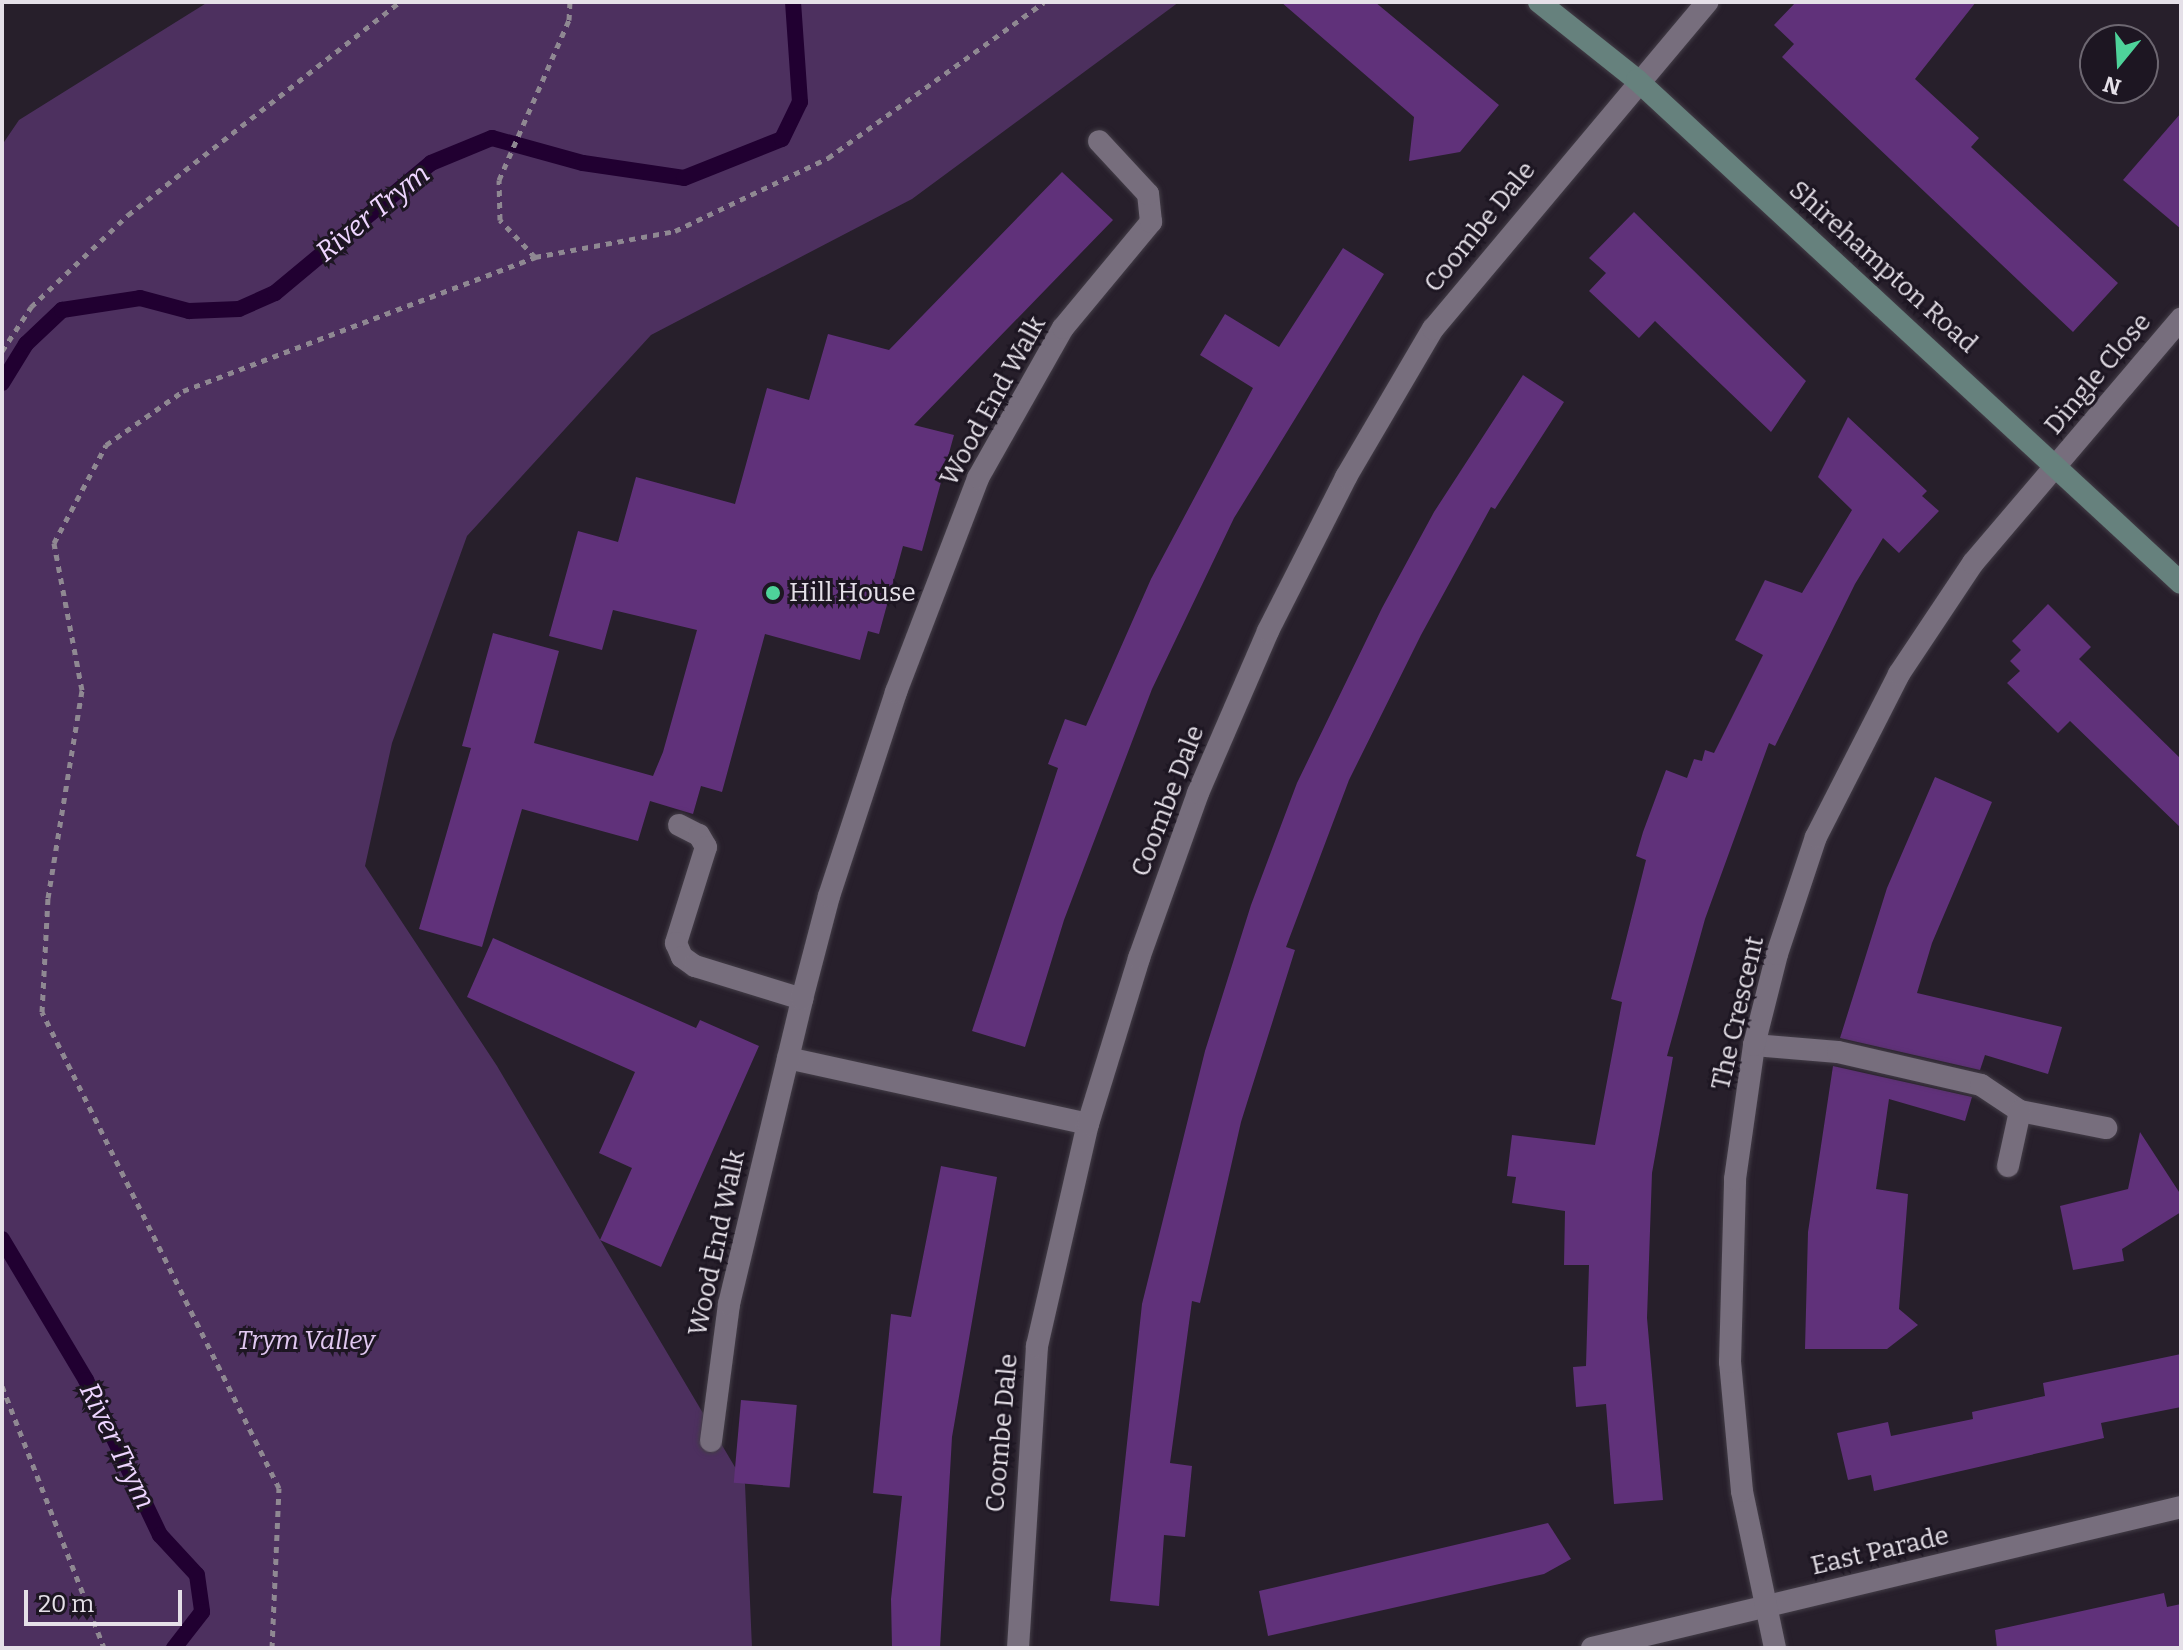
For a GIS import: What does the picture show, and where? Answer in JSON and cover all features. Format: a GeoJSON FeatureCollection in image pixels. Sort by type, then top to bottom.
{"type":"FeatureCollection","features":[{"type":"Feature","properties":{"kind":"main road","name":"Shirehampton Road"},"geometry":{"type":"LineString","coordinates":[[1539,2],[1637,80],[2058,465],[2181,583]]}},
{"type":"Feature","properties":{"kind":"street","name":"Coombe Dale"},"geometry":{"type":"LineString","coordinates":[[1018,1648],[1037,1346],[1088,1124],[1139,958],[1198,793],[1268,631],[1346,477],[1433,329],[1637,80],[1707,2]]}},
{"type":"Feature","properties":{"kind":"street","name":"Wood End Walk"},"geometry":{"type":"LineString","coordinates":[[711,1441],[729,1304],[802,999],[829,896],[891,707],[978,478],[1063,328],[1151,222],[1148,194],[1099,141]]}},
{"type":"Feature","properties":{"kind":"street","name":"Dingle Close"},"geometry":{"type":"LineString","coordinates":[[2058,465],[2181,319]]}},
{"type":"Feature","properties":{"kind":"street","name":"The Crescent"},"geometry":{"type":"LineString","coordinates":[[1775,1648],[1762,1608],[1742,1491],[1730,1362],[1735,1179],[1754,1045],[1777,954],[1816,837],[1857,754],[1899,674],[1973,563],[2058,465]]}},
{"type":"Feature","properties":{"kind":"street"},"geometry":{"type":"LineString","coordinates":[[679,825],[699,835],[706,847],[676,943],[682,957],[695,966],[802,999]]}},
{"type":"Feature","properties":{"kind":"street"},"geometry":{"type":"LineString","coordinates":[[1754,1045],[1838,1052],[1981,1085],[2020,1111],[2106,1128]]}},
{"type":"Feature","properties":{"kind":"street"},"geometry":{"type":"LineString","coordinates":[[788,1058],[1088,1124]]}},
{"type":"Feature","properties":{"kind":"street"},"geometry":{"type":"LineString","coordinates":[[2008,1166],[2020,1111]]}},
{"type":"Feature","properties":{"kind":"street","name":"East Parade"},"geometry":{"type":"LineString","coordinates":[[1592,1648],[2181,1507]]}},
{"type":"Feature","properties":{"kind":"path"},"geometry":{"type":"LineString","coordinates":[[2,351],[31,307],[128,215],[400,2]]}},
{"type":"Feature","properties":{"kind":"path"},"geometry":{"type":"LineString","coordinates":[[535,257],[500,220],[499,180],[527,108],[569,20],[570,2]]}},
{"type":"Feature","properties":{"kind":"path"},"geometry":{"type":"LineString","coordinates":[[272,1648],[279,1488],[42,1012],[48,898],[82,690],[54,543],[106,445],[183,391],[535,257],[675,231],[828,158],[1044,2]]}},
{"type":"Feature","properties":{"kind":"path"},"geometry":{"type":"LineString","coordinates":[[2,1386],[104,1648]]}},
{"type":"Feature","properties":{"kind":"green space","name":"Trym Valley"},"geometry":{"type":"Polygon","coordinates":[[[208,2],[1179,2],[912,199],[651,335],[467,536],[392,743],[365,866],[497,1066],[745,1484],[752,1648],[2,1648],[2,145],[19,120],[208,2]]]}},
{"type":"Feature","properties":{"kind":"building"},"geometry":{"type":"Polygon","coordinates":[[[1281,2],[1375,2],[1499,105],[1460,152],[1409,161],[1414,117],[1281,2]]]}},
{"type":"Feature","properties":{"kind":"building"},"geometry":{"type":"Polygon","coordinates":[[[1796,2],[1976,2],[1915,79],[1979,138],[1971,147],[2118,283],[2073,332],[1782,57],[1794,44],[1774,25],[1796,2]]]}},
{"type":"Feature","properties":{"kind":"building"},"geometry":{"type":"Polygon","coordinates":[[[2181,113],[2181,229],[2123,180],[2181,113]]]}},
{"type":"Feature","properties":{"kind":"building"},"geometry":{"type":"Polygon","coordinates":[[[1062,172],[1113,220],[914,425],[954,435],[922,551],[903,546],[879,634],[868,631],[860,660],[765,634],[722,792],[701,786],[693,814],[650,801],[638,841],[522,809],[482,947],[419,929],[471,748],[462,746],[493,633],[559,651],[534,743],[653,776],[663,752],[697,630],[613,610],[602,650],[549,636],[578,531],[618,542],[636,477],[735,504],[767,388],[809,400],[828,334],[889,350],[1062,172]]]}},
{"type":"Feature","properties":{"kind":"building"},"geometry":{"type":"Polygon","coordinates":[[[1634,212],[1806,381],[1771,432],[1655,321],[1639,338],[1589,291],[1606,273],[1589,258],[1634,212]]]}},
{"type":"Feature","properties":{"kind":"building"},"geometry":{"type":"Polygon","coordinates":[[[1343,248],[1384,274],[1234,518],[1152,689],[1064,920],[1025,1047],[972,1031],[1058,768],[1048,764],[1065,719],[1086,726],[1151,579],[1253,388],[1200,355],[1225,314],[1279,347],[1343,248]]]}},
{"type":"Feature","properties":{"kind":"building"},"geometry":{"type":"Polygon","coordinates":[[[1523,375],[1564,402],[1495,509],[1491,507],[1421,635],[1349,780],[1286,947],[1295,950],[1241,1122],[1200,1303],[1192,1301],[1170,1463],[1192,1466],[1185,1537],[1164,1535],[1159,1606],[1110,1601],[1142,1304],[1205,1051],[1251,905],[1297,783],[1382,608],[1434,512],[1523,375]]]}},
{"type":"Feature","properties":{"kind":"building"},"geometry":{"type":"Polygon","coordinates":[[[1848,417],[1927,491],[1922,496],[1939,511],[1899,553],[1883,538],[1855,584],[1775,746],[1769,743],[1705,919],[1667,1056],[1673,1057],[1652,1173],[1647,1318],[1663,1500],[1614,1504],[1606,1404],[1576,1407],[1573,1367],[1586,1366],[1589,1265],[1564,1265],[1565,1211],[1512,1203],[1516,1177],[1507,1176],[1512,1135],[1595,1145],[1622,1002],[1611,999],[1646,860],[1636,856],[1643,832],[1666,770],[1687,778],[1694,759],[1702,761],[1705,750],[1714,753],[1763,655],[1735,640],[1765,580],[1802,593],[1852,510],[1818,477],[1848,417]]]}},
{"type":"Feature","properties":{"kind":"building"},"geometry":{"type":"Polygon","coordinates":[[[2048,604],[2091,647],[2079,659],[2181,759],[2181,828],[2070,721],[2058,733],[2007,683],[2020,671],[2010,661],[2021,650],[2012,641],[2048,604]]]}},
{"type":"Feature","properties":{"kind":"building"},"geometry":{"type":"Polygon","coordinates":[[[1935,777],[1992,802],[1932,943],[1917,993],[2062,1027],[2048,1074],[1985,1055],[1980,1070],[1840,1038],[1887,888],[1935,777]]]}},
{"type":"Feature","properties":{"kind":"building"},"geometry":{"type":"Polygon","coordinates":[[[493,938],[696,1028],[700,1020],[759,1046],[661,1267],[600,1240],[632,1168],[599,1153],[635,1072],[467,997],[493,938]]]}},
{"type":"Feature","properties":{"kind":"building"},"geometry":{"type":"Polygon","coordinates":[[[1833,1066],[1972,1097],[1965,1121],[1889,1099],[1876,1189],[1908,1194],[1899,1309],[1918,1325],[1887,1349],[1805,1349],[1808,1232],[1833,1066]]]}},
{"type":"Feature","properties":{"kind":"building"},"geometry":{"type":"Polygon","coordinates":[[[2140,1132],[2181,1195],[2181,1212],[2122,1249],[2124,1261],[2073,1270],[2060,1206],[2128,1189],[2140,1132]]]}},
{"type":"Feature","properties":{"kind":"building"},"geometry":{"type":"Polygon","coordinates":[[[941,1166],[997,1177],[952,1437],[940,1648],[892,1648],[891,1599],[902,1496],[873,1493],[891,1314],[911,1317],[941,1166]]]}},
{"type":"Feature","properties":{"kind":"building"},"geometry":{"type":"Polygon","coordinates":[[[2181,1354],[2181,1407],[2101,1423],[2104,1438],[1874,1491],[1871,1475],[1848,1480],[1837,1433],[1888,1422],[1891,1436],[1973,1419],[1972,1412],[2045,1396],[2043,1383],[2181,1354]]]}},
{"type":"Feature","properties":{"kind":"building"},"geometry":{"type":"Polygon","coordinates":[[[741,1400],[797,1405],[790,1488],[734,1483],[741,1400]]]}},
{"type":"Feature","properties":{"kind":"building"},"geometry":{"type":"Polygon","coordinates":[[[1548,1523],[1571,1559],[1544,1574],[1268,1636],[1259,1591],[1548,1523]]]}},
{"type":"Feature","properties":{"kind":"building"},"geometry":{"type":"Polygon","coordinates":[[[2164,1593],[2167,1607],[2181,1604],[2181,1648],[1997,1648],[1995,1630],[2164,1593]]]}},
{"type":"Feature","properties":{"kind":"waterway","name":"River Trym"},"geometry":{"type":"LineString","coordinates":[[2,383],[26,344],[62,310],[140,298],[189,311],[239,309],[275,293],[431,163],[492,138],[583,163],[684,178],[782,139],[800,102],[793,2]]}},
{"type":"Feature","properties":{"kind":"waterway","name":"River Trym"},"geometry":{"type":"LineString","coordinates":[[2,1239],[86,1380],[160,1535],[197,1575],[202,1612],[174,1648]]}},
{"type":"Feature","properties":{"kind":"place","name":"Hill House"},"geometry":{"type":"Point","coordinates":[773,593]}}]}
